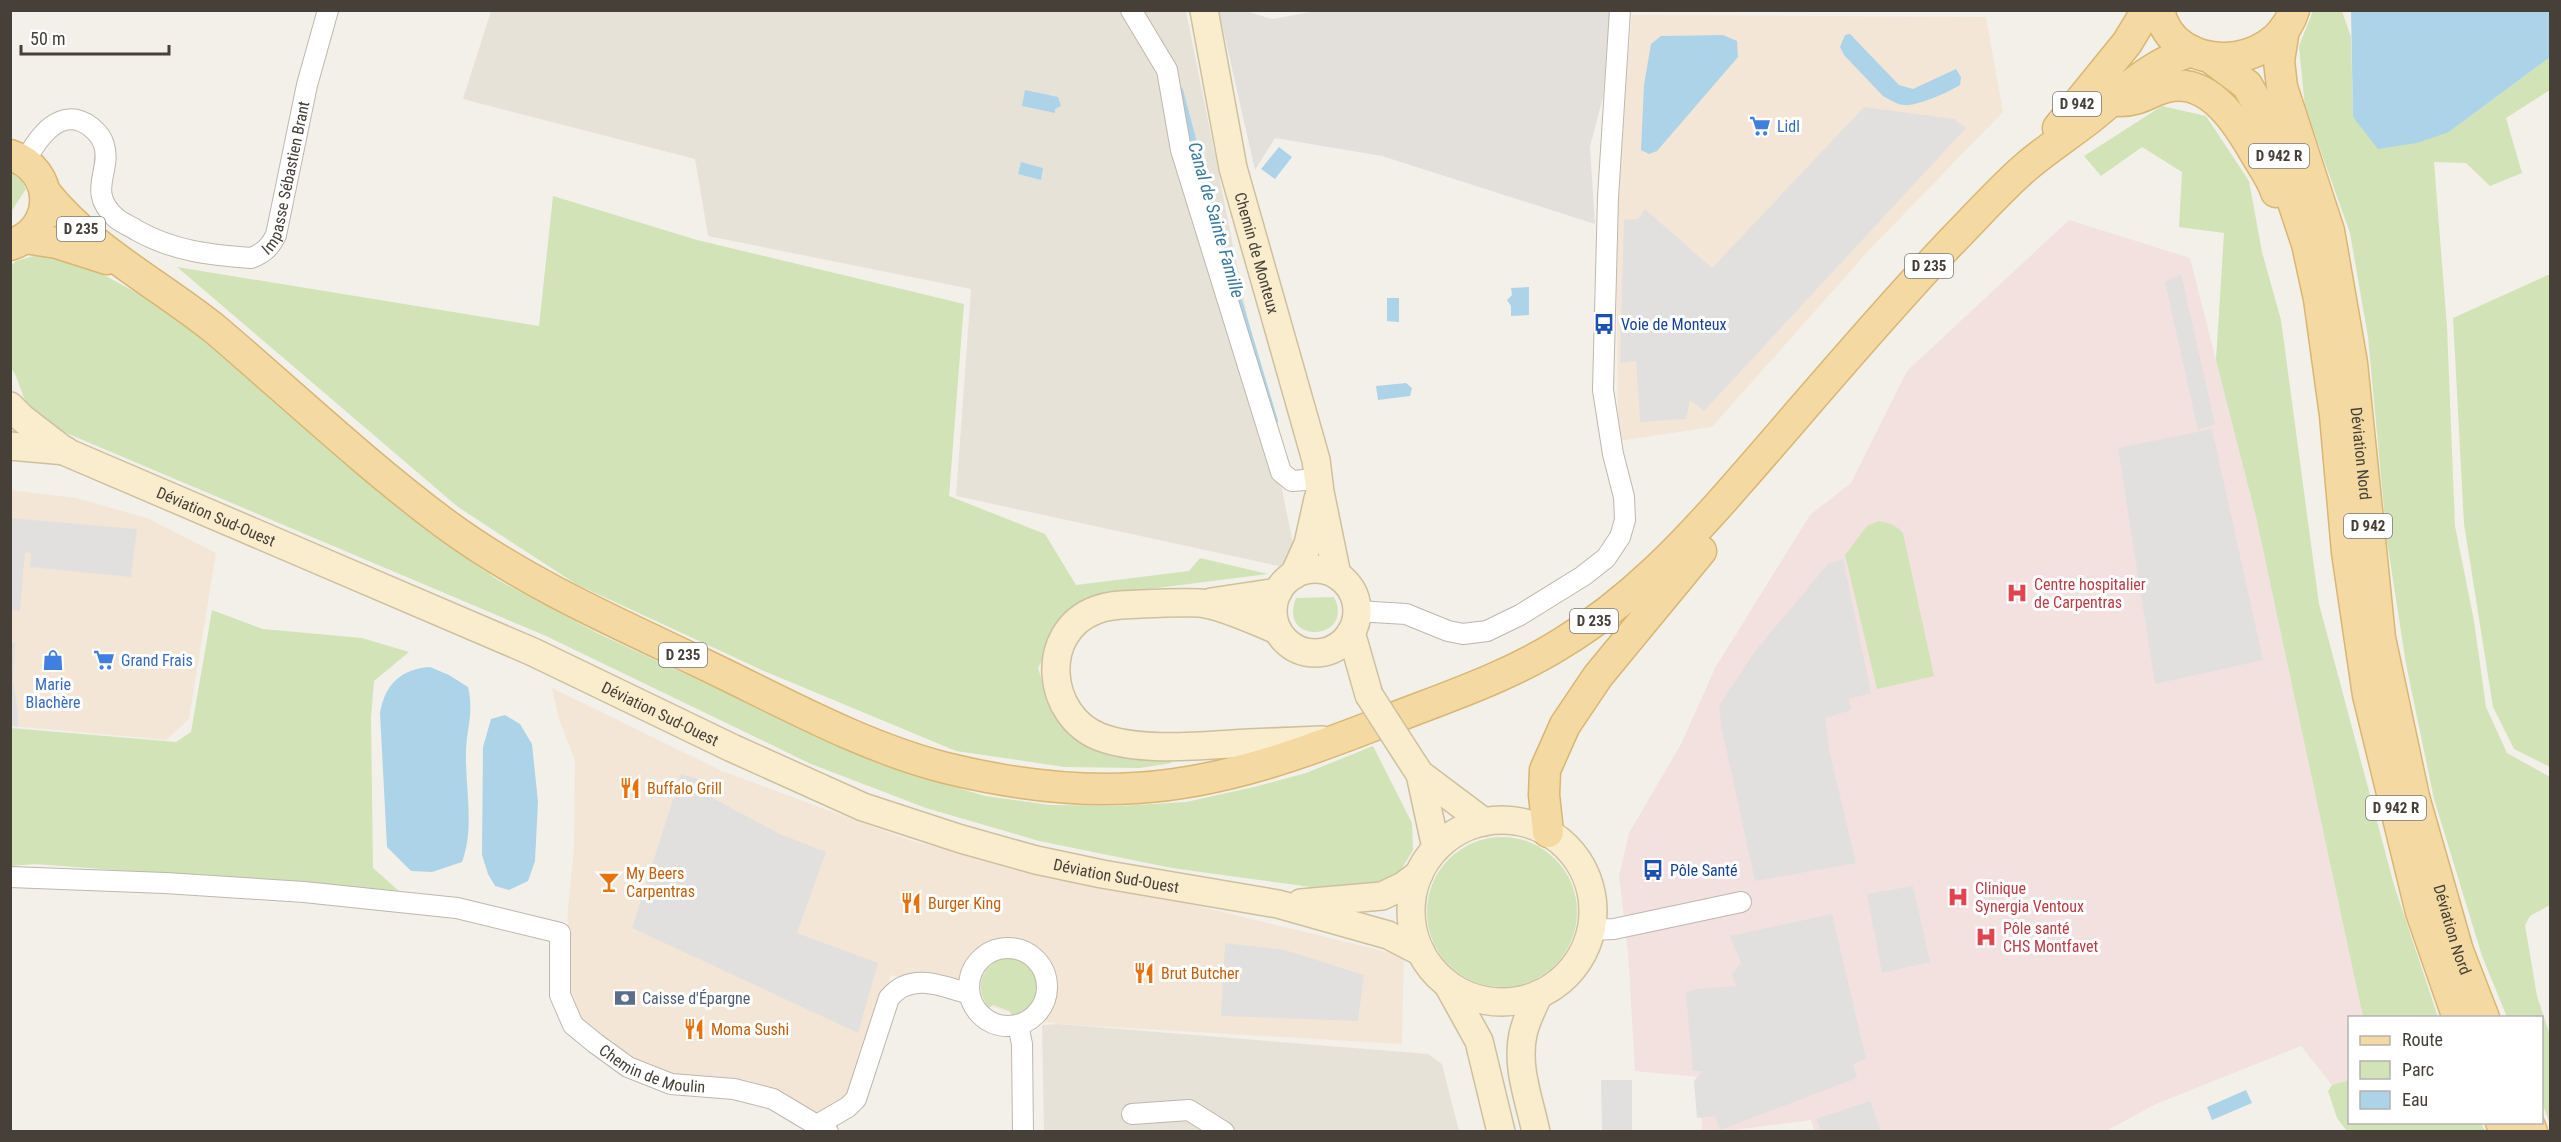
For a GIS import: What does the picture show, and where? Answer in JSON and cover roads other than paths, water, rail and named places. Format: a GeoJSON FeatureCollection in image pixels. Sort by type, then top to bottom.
{"type":"FeatureCollection","features":[{"type":"Feature","properties":{"kind":"main road","name":"Chemin de Monteux"},"geometry":{"type":"LineString","coordinates":[[1204,10],[1233,168],[1316,460],[1336,575]]}},
{"type":"Feature","properties":{"kind":"main road","name":"D 942"},"geometry":{"type":"LineString","coordinates":[[2028,165],[2127,44],[2146,10]]}},
{"type":"Feature","properties":{"kind":"main road","name":"Déviation Nord"},"geometry":{"type":"LineString","coordinates":[[2159,10],[2161,20],[2174,38],[2247,85],[2264,115],[2303,230],[2322,322],[2335,415],[2347,552],[2368,695],[2421,912],[2458,1016]]}},
{"type":"Feature","properties":{"kind":"main road"},"geometry":{"type":"LineString","coordinates":[[2202,55],[2239,59],[2264,48],[2289,20]]}},
{"type":"Feature","properties":{"kind":"main road","name":"Déviation Nord"},"geometry":{"type":"LineString","coordinates":[[2289,20],[2279,61],[2282,87],[2329,231],[2352,363],[2380,638],[2414,797],[2458,951],[2484,1016]]}},
{"type":"Feature","properties":{"kind":"main road","name":"D 942"},"geometry":{"type":"LineString","coordinates":[[2028,165],[2147,72],[2172,57],[2202,55]]}},
{"type":"Feature","properties":{"kind":"main road"},"geometry":{"type":"LineString","coordinates":[[2111,102],[2135,101],[2153,91],[2174,86],[2193,89],[2217,101],[2237,121],[2262,164],[2274,187],[2284,219],[2303,230]]}},
{"type":"Feature","properties":{"kind":"main road"},"geometry":{"type":"LineString","coordinates":[[18,158],[40,178],[45,192],[46,206],[41,221],[18,242]]}},
{"type":"Feature","properties":{"kind":"main road","name":"D 235"},"geometry":{"type":"LineString","coordinates":[[45,192],[61,212],[122,264],[184,304],[443,522],[492,556],[543,586],[596,614],[883,747],[945,768],[988,777],[1071,787],[1132,788],[1181,783],[1244,770],[1338,739],[1487,681],[1563,643],[1634,592],[1671,556],[1741,479],[1876,321],[2003,188],[2028,165]]}},
{"type":"Feature","properties":{"kind":"main road","name":"D 235"},"geometry":{"type":"LineString","coordinates":[[18,242],[57,243],[122,264]]}},
{"type":"Feature","properties":{"kind":"main road"},"geometry":{"type":"LineString","coordinates":[[10,406],[66,452]]}},
{"type":"Feature","properties":{"kind":"main road"},"geometry":{"type":"LineString","coordinates":[[10,446],[66,452]]}},
{"type":"Feature","properties":{"kind":"main road","name":"Déviation Sud-Ouest"},"geometry":{"type":"LineString","coordinates":[[66,452],[533,652],[753,758],[863,807],[961,839],[1036,860],[1278,904]]}},
{"type":"Feature","properties":{"kind":"main road"},"geometry":{"type":"LineString","coordinates":[[1548,832],[1544,795],[1545,770],[1565,725],[1598,676],[1720,527],[1734,506],[1741,479]]}},
{"type":"Feature","properties":{"kind":"main road"},"geometry":{"type":"LineString","coordinates":[[1319,486],[1308,544],[1273,604],[1273,618],[1277,630],[1289,645],[1307,653],[1337,647],[1354,621]]}},
{"type":"Feature","properties":{"kind":"main road"},"geometry":{"type":"LineString","coordinates":[[1338,739],[1204,746],[1143,744],[1101,737],[1088,731],[1073,719],[1060,697],[1055,677],[1058,652],[1066,633],[1095,610],[1116,605],[1203,603],[1286,583],[1320,569],[1336,575],[1352,590],[1354,621],[1367,692]]}},
{"type":"Feature","properties":{"kind":"main road"},"geometry":{"type":"LineString","coordinates":[[1203,603],[1277,630]]}},
{"type":"Feature","properties":{"kind":"main road"},"geometry":{"type":"LineString","coordinates":[[1316,653],[1367,692],[1417,770],[1436,848]]}},
{"type":"Feature","properties":{"kind":"main road"},"geometry":{"type":"LineString","coordinates":[[1417,770],[1484,822]]}},
{"type":"Feature","properties":{"kind":"main road"},"geometry":{"type":"LineString","coordinates":[[1506,820],[1548,832],[1573,853],[1584,870],[1591,890],[1593,910],[1591,930],[1584,950],[1573,969],[1557,984],[1539,994],[1515,1001],[1492,1002],[1468,996],[1448,984],[1431,968],[1421,952],[1412,926],[1412,900],[1419,874],[1436,848],[1466,827],[1484,822],[1506,820]]}},
{"type":"Feature","properties":{"kind":"main road"},"geometry":{"type":"LineString","coordinates":[[1278,904],[1333,902],[1382,896],[1397,890],[1419,874]]}},
{"type":"Feature","properties":{"kind":"main road"},"geometry":{"type":"LineString","coordinates":[[1278,904],[1388,935],[1421,952]]}},
{"type":"Feature","properties":{"kind":"main road"},"geometry":{"type":"LineString","coordinates":[[1448,984],[1479,1041],[1501,1131]]}},
{"type":"Feature","properties":{"kind":"main road"},"geometry":{"type":"LineString","coordinates":[[1538,1131],[1522,1072],[1521,1054],[1526,1025],[1539,994]]}},
{"type":"Feature","properties":{"kind":"street","name":"Impasse Sébastien Brant"},"geometry":{"type":"LineString","coordinates":[[18,158],[55,123],[70,119],[86,123],[98,132],[104,144],[106,157],[101,178],[101,192],[106,206],[117,219],[149,237],[187,251],[251,258],[261,254],[276,235],[307,85],[328,10]]}},
{"type":"Feature","properties":{"kind":"street"},"geometry":{"type":"LineString","coordinates":[[1131,10],[1167,70],[1181,150],[1281,472],[1292,482],[1319,486]]}},
{"type":"Feature","properties":{"kind":"street"},"geometry":{"type":"LineString","coordinates":[[1354,621],[1406,614],[1448,631],[1463,634],[1487,631],[1520,615],[1584,576],[1606,558],[1620,537],[1626,520],[1624,497],[1613,454],[1603,390],[1608,197],[1620,10]]}},
{"type":"Feature","properties":{"kind":"street","name":"Chemin de Moulin"},"geometry":{"type":"LineString","coordinates":[[10,877],[165,883],[304,892],[446,907],[560,933],[560,995],[573,1025],[595,1043],[628,1067],[670,1084],[734,1089],[773,1099],[822,1128]]}},
{"type":"Feature","properties":{"kind":"street"},"geometry":{"type":"LineString","coordinates":[[1591,930],[1622,927],[1741,902]]}},
{"type":"Feature","properties":{"kind":"street"},"geometry":{"type":"LineString","coordinates":[[1007,948],[1023,951],[1031,955],[1046,975],[1047,992],[1042,1007],[1036,1015],[1018,1025],[1002,1026],[987,1021],[976,1009],[969,994],[973,970],[991,952],[1007,948]]}},
{"type":"Feature","properties":{"kind":"street"},"geometry":{"type":"LineString","coordinates":[[822,1128],[856,1099],[889,998],[896,989],[918,981],[969,994]]}},
{"type":"Feature","properties":{"kind":"street"},"geometry":{"type":"LineString","coordinates":[[1018,1025],[1022,1044],[1023,1131]]}},
{"type":"Feature","properties":{"kind":"street"},"geometry":{"type":"LineString","coordinates":[[1132,1114],[1189,1110],[1224,1131]]}},
{"type":"Feature","properties":{"kind":"water"},"geometry":{"type":"Polygon","coordinates":[[[2351,11],[2550,11],[2550,57],[2449,132],[2417,143],[2378,149],[2353,117],[2351,11]]]}},
{"type":"Feature","properties":{"kind":"water"},"geometry":{"type":"Polygon","coordinates":[[[1850,34],[1899,85],[1913,89],[1956,69],[1961,77],[1960,85],[1941,95],[1911,105],[1894,102],[1883,96],[1844,55],[1840,47],[1845,35],[1850,34]]]}},
{"type":"Feature","properties":{"kind":"water"},"geometry":{"type":"Polygon","coordinates":[[[1723,35],[1737,41],[1738,57],[1657,151],[1649,154],[1641,150],[1644,85],[1651,44],[1661,36],[1723,35]]]}},
{"type":"Feature","properties":{"kind":"water"},"geometry":{"type":"Polygon","coordinates":[[[1025,90],[1058,97],[1061,106],[1055,109],[1055,113],[1022,106],[1025,90]]]}},
{"type":"Feature","properties":{"kind":"water"},"geometry":{"type":"Polygon","coordinates":[[[1279,147],[1292,157],[1275,179],[1261,169],[1279,147]]]}},
{"type":"Feature","properties":{"kind":"water"},"geometry":{"type":"Polygon","coordinates":[[[1021,162],[1043,168],[1041,180],[1018,174],[1021,162]]]}},
{"type":"Feature","properties":{"kind":"water"},"geometry":{"type":"Polygon","coordinates":[[[1529,287],[1529,315],[1511,316],[1511,306],[1507,300],[1512,295],[1511,288],[1529,287]]]}},
{"type":"Feature","properties":{"kind":"water"},"geometry":{"type":"Polygon","coordinates":[[[1387,298],[1399,298],[1399,322],[1387,321],[1387,298]]]}},
{"type":"Feature","properties":{"kind":"water"},"geometry":{"type":"Polygon","coordinates":[[[1406,383],[1412,388],[1410,396],[1378,400],[1376,386],[1406,383]]]}},
{"type":"Feature","properties":{"kind":"water"},"geometry":{"type":"Polygon","coordinates":[[[430,667],[468,687],[470,704],[466,751],[469,821],[466,849],[462,862],[432,872],[411,871],[387,847],[380,713],[386,694],[396,680],[411,671],[430,667]]]}},
{"type":"Feature","properties":{"kind":"water"},"geometry":{"type":"Polygon","coordinates":[[[505,715],[520,724],[532,744],[538,802],[535,861],[528,881],[509,890],[495,886],[488,874],[482,855],[483,747],[491,719],[505,715]]]}},
{"type":"Feature","properties":{"kind":"water"},"geometry":{"type":"Polygon","coordinates":[[[2246,1090],[2252,1103],[2212,1120],[2207,1107],[2246,1090]]]}},
{"type":"Feature","properties":{"kind":"waterway","name":"Canal de Sainte Famille"},"geometry":{"type":"LineString","coordinates":[[1180,90],[1210,203],[1275,421]]}},
{"type":"Feature","properties":{"kind":"place","name":"Lidl"},"geometry":{"type":"Point","coordinates":[1760,126]}},
{"type":"Feature","properties":{"kind":"place","name":"Voie de Monteux"},"geometry":{"type":"Point","coordinates":[1604,324]}},
{"type":"Feature","properties":{"kind":"place","name":"Centre hospitalier de Carpentras"},"geometry":{"type":"Point","coordinates":[2017,593]}},
{"type":"Feature","properties":{"kind":"place","name":"Marie Blachère"},"geometry":{"type":"Point","coordinates":[53,660]}},
{"type":"Feature","properties":{"kind":"place","name":"Grand Frais"},"geometry":{"type":"Point","coordinates":[104,660]}},
{"type":"Feature","properties":{"kind":"place","name":"Buffalo Grill"},"geometry":{"type":"Point","coordinates":[630,788]}},
{"type":"Feature","properties":{"kind":"place","name":"Pôle Santé"},"geometry":{"type":"Point","coordinates":[1653,870]}},
{"type":"Feature","properties":{"kind":"place","name":"My Beers Carpentras"},"geometry":{"type":"Point","coordinates":[609,882]}},
{"type":"Feature","properties":{"kind":"place","name":"Clinique Synergia Ventoux"},"geometry":{"type":"Point","coordinates":[1958,897]}},
{"type":"Feature","properties":{"kind":"place","name":"Burger King"},"geometry":{"type":"Point","coordinates":[911,903]}},
{"type":"Feature","properties":{"kind":"place","name":"Pôle santé CHS Montfavet"},"geometry":{"type":"Point","coordinates":[1986,937]}},
{"type":"Feature","properties":{"kind":"place","name":"Brut Butcher"},"geometry":{"type":"Point","coordinates":[1144,973]}},
{"type":"Feature","properties":{"kind":"place","name":"Caisse d'Épargne"},"geometry":{"type":"Point","coordinates":[625,998]}},
{"type":"Feature","properties":{"kind":"place","name":"Moma Sushi"},"geometry":{"type":"Point","coordinates":[694,1029]}}]}
